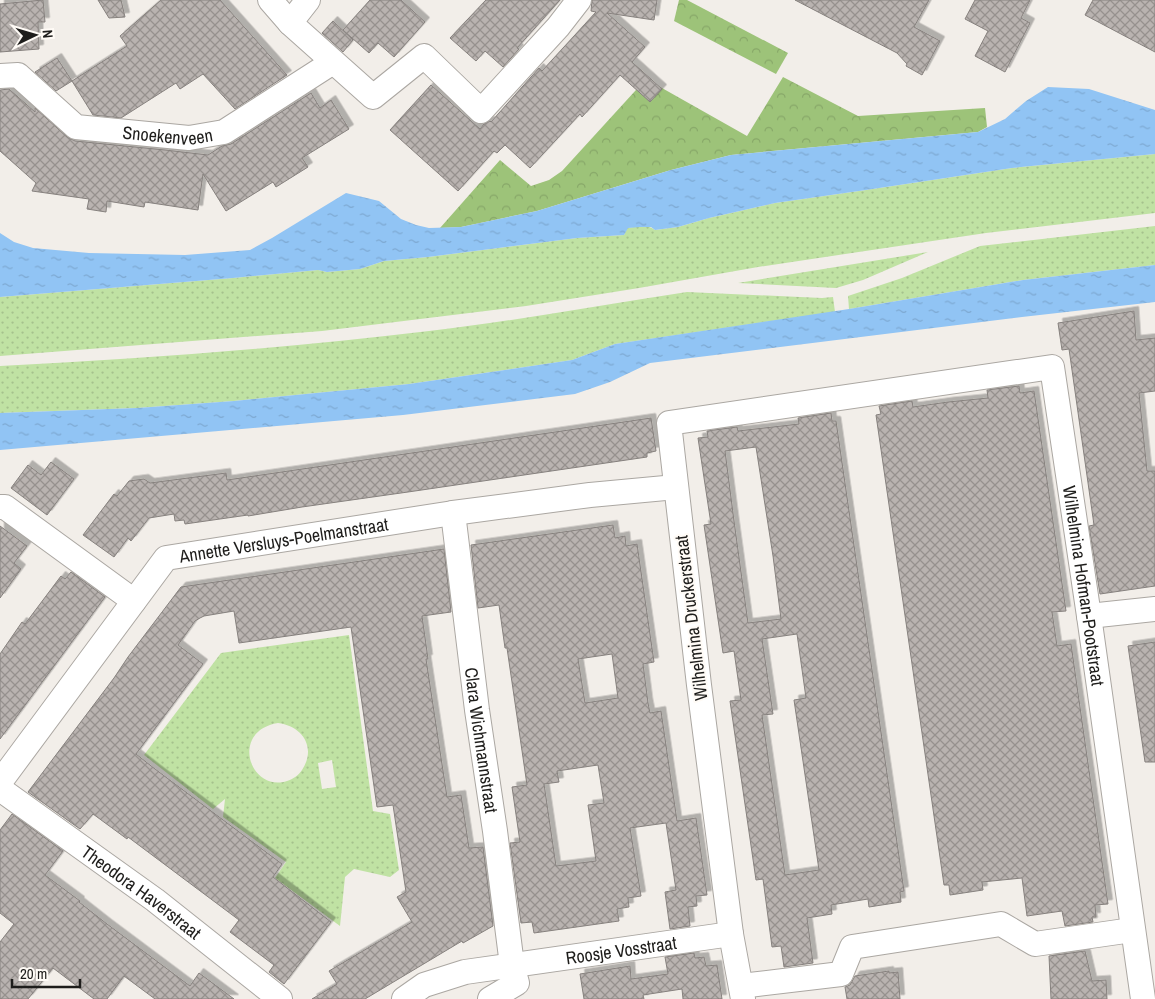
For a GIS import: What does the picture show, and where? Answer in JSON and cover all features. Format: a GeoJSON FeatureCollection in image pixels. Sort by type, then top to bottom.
{"type":"FeatureCollection","features":[{"type":"Feature","properties":{"kind":"street"},"geometry":{"type":"LineString","coordinates":[[270,0],[290,23],[373,97],[424,56],[481,111],[579,0]]}},
{"type":"Feature","properties":{"kind":"street"},"geometry":{"type":"LineString","coordinates":[[290,23],[308,0]]}},
{"type":"Feature","properties":{"kind":"street","name":"Snoekenveen"},"geometry":{"type":"LineString","coordinates":[[0,76],[18,75],[76,128],[190,138],[224,132],[333,62]]}},
{"type":"Feature","properties":{"kind":"street","name":"Wilhelmina Hofman-Pootstraat"},"geometry":{"type":"LineString","coordinates":[[856,395],[1052,366],[1142,999]]}},
{"type":"Feature","properties":{"kind":"street","name":"Wilhelmina Druckerstraat"},"geometry":{"type":"LineString","coordinates":[[742,992],[730,934],[669,423],[856,395]]}},
{"type":"Feature","properties":{"kind":"street","name":"Annette Versluys-Poelmanstraat"},"geometry":{"type":"LineString","coordinates":[[0,782],[166,558],[453,513],[590,495],[676,487]]}},
{"type":"Feature","properties":{"kind":"street"},"geometry":{"type":"LineString","coordinates":[[0,507],[6,507],[134,601]]}},
{"type":"Feature","properties":{"kind":"street","name":"Clara Wichmannstraat"},"geometry":{"type":"LineString","coordinates":[[453,513],[477,710],[512,965]]}},
{"type":"Feature","properties":{"kind":"street"},"geometry":{"type":"LineString","coordinates":[[1089,616],[1155,609]]}},
{"type":"Feature","properties":{"kind":"street","name":"Theodora Haverstraat"},"geometry":{"type":"LineString","coordinates":[[0,789],[155,900],[280,999]]}},
{"type":"Feature","properties":{"kind":"street"},"geometry":{"type":"LineString","coordinates":[[742,992],[840,974],[852,947],[1001,924],[1036,944],[1132,930]]}},
{"type":"Feature","properties":{"kind":"street","name":"Roosje Vosstraat"},"geometry":{"type":"LineString","coordinates":[[404,999],[424,985],[465,972],[730,934]]}},
{"type":"Feature","properties":{"kind":"street"},"geometry":{"type":"LineString","coordinates":[[490,999],[517,983],[512,965]]}},
{"type":"Feature","properties":{"kind":"green space"},"geometry":{"type":"Polygon","coordinates":[[[679,0],[687,0],[788,53],[776,74],[674,21],[679,0]]]}},
{"type":"Feature","properties":{"kind":"green space"},"geometry":{"type":"Polygon","coordinates":[[[783,77],[858,116],[985,108],[987,127],[978,132],[731,155],[671,170],[537,211],[461,227],[440,228],[500,160],[531,186],[549,180],[562,171],[646,79],[747,136],[783,77]]]}},
{"type":"Feature","properties":{"kind":"green space"},"geometry":{"type":"Polygon","coordinates":[[[1155,154],[1155,213],[986,233],[758,267],[526,306],[322,331],[0,356],[0,297],[318,270],[327,272],[360,269],[384,261],[577,238],[624,235],[627,228],[634,227],[645,226],[655,230],[678,227],[775,203],[1012,168],[1155,154]]]}},
{"type":"Feature","properties":{"kind":"green space"},"geometry":{"type":"Polygon","coordinates":[[[1155,226],[1155,265],[1023,280],[849,309],[848,296],[902,278],[980,246],[1155,226]]]}},
{"type":"Feature","properties":{"kind":"green space"},"geometry":{"type":"Polygon","coordinates":[[[928,252],[863,280],[836,288],[738,283],[928,252]]]}},
{"type":"Feature","properties":{"kind":"green space"},"geometry":{"type":"Polygon","coordinates":[[[687,292],[833,297],[835,312],[615,344],[572,360],[409,384],[234,401],[137,408],[0,413],[0,366],[107,360],[322,343],[494,323],[687,292]]]}},
{"type":"Feature","properties":{"kind":"green space"},"geometry":{"type":"Polygon","coordinates":[[[349,635],[373,811],[390,814],[399,870],[390,877],[354,869],[345,877],[340,926],[275,878],[286,862],[223,817],[225,799],[213,809],[144,755],[221,653],[349,635]],[[278,723],[263,728],[254,737],[250,748],[250,759],[255,770],[263,778],[274,782],[287,781],[298,775],[306,762],[308,753],[305,739],[300,733],[294,728],[278,723]],[[332,760],[318,763],[322,789],[336,787],[332,760]]]}},
{"type":"Feature","properties":{"kind":"water"},"geometry":{"type":"Polygon","coordinates":[[[1048,87],[1089,89],[1155,110],[1155,154],[1012,168],[775,203],[678,227],[655,230],[651,227],[628,228],[624,235],[577,238],[384,261],[360,269],[327,272],[318,270],[0,297],[0,233],[14,242],[33,248],[89,253],[185,255],[250,250],[346,193],[379,201],[401,219],[416,225],[429,228],[461,227],[537,211],[671,170],[731,155],[978,132],[1005,119],[1026,101],[1048,87]]]}},
{"type":"Feature","properties":{"kind":"water"},"geometry":{"type":"Polygon","coordinates":[[[1155,265],[1155,302],[650,363],[610,382],[575,394],[403,415],[0,450],[0,413],[137,408],[234,401],[409,384],[572,360],[615,344],[849,309],[1023,280],[1155,265]]]}},
{"type":"Feature","properties":{"kind":"building"},"geometry":{"type":"Polygon","coordinates":[[[43,0],[45,22],[38,22],[39,49],[0,52],[0,4],[43,0]]]}},
{"type":"Feature","properties":{"kind":"building"},"geometry":{"type":"Polygon","coordinates":[[[98,0],[121,0],[125,17],[109,18],[98,0]]]}},
{"type":"Feature","properties":{"kind":"building"},"geometry":{"type":"Polygon","coordinates":[[[161,0],[220,0],[287,75],[235,109],[203,74],[180,89],[176,83],[121,118],[93,115],[72,81],[127,46],[120,36],[161,0]]]}},
{"type":"Feature","properties":{"kind":"building"},"geometry":{"type":"Polygon","coordinates":[[[370,0],[401,0],[425,22],[394,57],[378,43],[369,53],[343,30],[370,0]]]}},
{"type":"Feature","properties":{"kind":"building"},"geometry":{"type":"Polygon","coordinates":[[[486,0],[560,0],[517,48],[519,49],[503,67],[485,51],[476,61],[450,38],[486,0]]]}},
{"type":"Feature","properties":{"kind":"building"},"geometry":{"type":"Polygon","coordinates":[[[592,0],[657,0],[654,20],[607,13],[645,47],[632,62],[662,89],[650,102],[620,75],[582,117],[580,114],[530,168],[505,145],[497,153],[494,151],[458,191],[390,130],[431,85],[480,129],[484,124],[491,122],[539,68],[542,71],[596,12],[591,11],[592,0]]]}},
{"type":"Feature","properties":{"kind":"building"},"geometry":{"type":"Polygon","coordinates":[[[795,0],[929,0],[914,27],[940,41],[922,75],[906,66],[907,64],[897,53],[795,0]]]}},
{"type":"Feature","properties":{"kind":"building"},"geometry":{"type":"Polygon","coordinates":[[[975,0],[1030,0],[1021,18],[1030,23],[1005,72],[975,56],[988,31],[965,19],[975,0]]]}},
{"type":"Feature","properties":{"kind":"building"},"geometry":{"type":"Polygon","coordinates":[[[1093,0],[1155,0],[1155,52],[1085,15],[1093,0]]]}},
{"type":"Feature","properties":{"kind":"building"},"geometry":{"type":"Polygon","coordinates":[[[333,21],[353,40],[343,52],[322,33],[333,21]]]}},
{"type":"Feature","properties":{"kind":"building"},"geometry":{"type":"Polygon","coordinates":[[[57,58],[72,81],[56,91],[35,72],[57,58]]]}},
{"type":"Feature","properties":{"kind":"building"},"geometry":{"type":"Polygon","coordinates":[[[9,89],[35,112],[35,108],[67,137],[75,141],[208,155],[222,146],[231,144],[311,93],[320,108],[331,100],[349,129],[302,158],[308,167],[276,187],[273,182],[226,211],[203,174],[198,210],[145,202],[144,207],[107,201],[106,212],[87,209],[89,199],[32,191],[36,183],[0,151],[0,90],[9,89]]]}},
{"type":"Feature","properties":{"kind":"building"},"geometry":{"type":"Polygon","coordinates":[[[1134,311],[1136,340],[1155,338],[1155,391],[1139,393],[1147,471],[1155,471],[1155,586],[1100,594],[1089,526],[1094,525],[1069,349],[1062,350],[1058,323],[1134,311]]]}},
{"type":"Feature","properties":{"kind":"building"},"geometry":{"type":"Polygon","coordinates":[[[1019,386],[1020,393],[1034,391],[1066,611],[1052,612],[1057,646],[1071,644],[1108,904],[1095,905],[1096,917],[1092,917],[1093,922],[1065,926],[1062,911],[1027,916],[1022,878],[982,882],[983,890],[950,895],[949,885],[944,885],[876,415],[881,414],[879,406],[912,401],[913,407],[988,398],[987,390],[1019,386]]]}},
{"type":"Feature","properties":{"kind":"building"},"geometry":{"type":"Polygon","coordinates":[[[831,413],[832,421],[836,421],[904,891],[900,892],[901,902],[869,907],[868,899],[831,905],[832,914],[807,918],[813,963],[784,967],[781,946],[772,947],[763,879],[756,880],[730,701],[741,700],[734,651],[723,653],[704,525],[711,524],[698,438],[708,437],[707,431],[737,427],[738,431],[799,424],[798,418],[831,413]],[[756,447],[725,451],[748,623],[781,619],[756,447]],[[797,634],[762,639],[773,714],[762,715],[785,875],[819,870],[794,700],[806,698],[797,634]]]}},
{"type":"Feature","properties":{"kind":"building"},"geometry":{"type":"Polygon","coordinates":[[[651,418],[656,451],[647,453],[647,457],[185,524],[184,520],[175,521],[174,514],[149,518],[131,541],[128,538],[114,557],[83,535],[114,494],[117,496],[129,481],[144,479],[150,483],[226,473],[227,480],[651,418]]]}},
{"type":"Feature","properties":{"kind":"building"},"geometry":{"type":"Polygon","coordinates":[[[51,462],[74,479],[47,515],[11,488],[28,465],[41,475],[51,462]]]}},
{"type":"Feature","properties":{"kind":"building"},"geometry":{"type":"Polygon","coordinates":[[[613,525],[615,538],[625,536],[626,546],[637,544],[654,662],[643,664],[648,703],[650,713],[661,711],[677,821],[696,818],[707,895],[696,896],[697,906],[688,907],[690,926],[670,929],[665,892],[676,890],[666,823],[630,828],[641,896],[628,898],[629,907],[617,909],[619,921],[534,933],[532,922],[521,923],[510,843],[520,842],[512,787],[527,785],[499,605],[478,608],[471,545],[613,525]],[[612,654],[578,659],[585,703],[618,698],[612,654]],[[598,765],[557,771],[559,782],[544,784],[556,866],[596,861],[588,805],[604,803],[598,765]]]}},
{"type":"Feature","properties":{"kind":"building"},"geometry":{"type":"Polygon","coordinates":[[[0,526],[27,546],[14,563],[21,569],[0,598],[0,526]]]}},
{"type":"Feature","properties":{"kind":"building"},"geometry":{"type":"Polygon","coordinates":[[[444,549],[451,612],[422,616],[428,659],[426,659],[447,797],[461,795],[469,848],[483,847],[493,926],[463,943],[462,941],[365,999],[312,999],[337,984],[329,971],[412,922],[397,897],[406,892],[393,805],[377,807],[351,627],[239,643],[234,611],[200,618],[195,621],[178,645],[203,664],[136,754],[282,864],[273,877],[331,922],[284,984],[269,972],[274,965],[230,932],[239,920],[128,837],[127,839],[93,814],[80,829],[28,792],[181,587],[444,549]]]}},
{"type":"Feature","properties":{"kind":"building"},"geometry":{"type":"Polygon","coordinates":[[[71,572],[105,597],[0,739],[0,654],[22,622],[25,624],[61,576],[65,579],[71,572]]]}},
{"type":"Feature","properties":{"kind":"building"},"geometry":{"type":"Polygon","coordinates":[[[1155,642],[1155,762],[1145,762],[1128,646],[1155,642]]]}},
{"type":"Feature","properties":{"kind":"building"},"geometry":{"type":"Polygon","coordinates":[[[12,814],[63,851],[45,875],[190,986],[199,973],[234,999],[155,999],[124,976],[107,999],[94,999],[53,968],[28,999],[0,999],[0,942],[14,924],[0,913],[0,830],[12,814]]]}},
{"type":"Feature","properties":{"kind":"building"},"geometry":{"type":"Polygon","coordinates":[[[1085,951],[1092,981],[1106,980],[1107,999],[1051,999],[1049,956],[1085,951]]]}},
{"type":"Feature","properties":{"kind":"building"},"geometry":{"type":"Polygon","coordinates":[[[694,953],[695,958],[704,957],[706,966],[717,965],[722,999],[683,999],[682,989],[643,995],[644,999],[584,999],[580,974],[630,966],[631,979],[668,974],[665,957],[694,953]]]}},
{"type":"Feature","properties":{"kind":"building"},"geometry":{"type":"Polygon","coordinates":[[[889,971],[889,973],[898,972],[900,999],[847,999],[845,987],[850,985],[855,976],[889,971]]]}}]}
